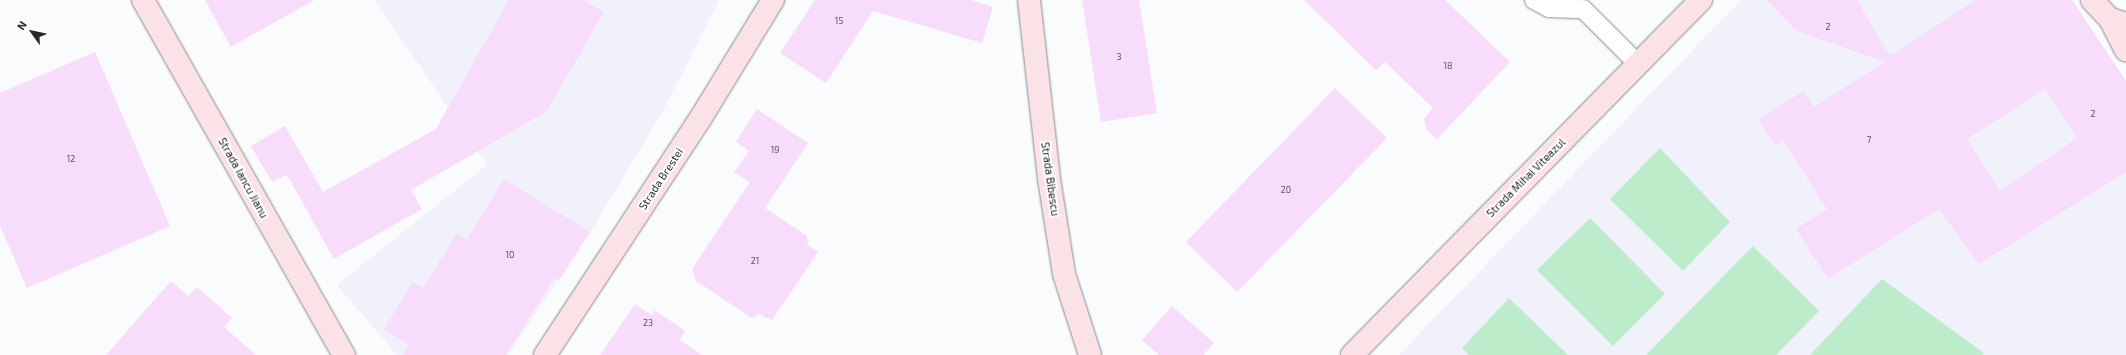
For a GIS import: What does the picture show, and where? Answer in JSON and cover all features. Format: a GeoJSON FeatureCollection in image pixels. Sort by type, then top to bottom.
{"type":"FeatureCollection","features":[{"type":"Feature","properties":{"kind":"street","name":"Strada Iancu Jianu"},"geometry":{"type":"LineString","coordinates":[[144,0],[344,355]]}},
{"type":"Feature","properties":{"kind":"street","name":"Strada Brestei"},"geometry":{"type":"LineString","coordinates":[[545,355],[700,119],[773,0]]}},
{"type":"Feature","properties":{"kind":"street","name":"Strada Bibescu"},"geometry":{"type":"LineString","coordinates":[[1029,0],[1049,179],[1064,274],[1090,355]]}},
{"type":"Feature","properties":{"kind":"street","name":"Strada Mihai Viteazul"},"geometry":{"type":"LineString","coordinates":[[1352,355],[1701,0]]}},
{"type":"Feature","properties":{"kind":"street"},"geometry":{"type":"LineString","coordinates":[[2092,0],[2118,22],[2126,50]]}},
{"type":"Feature","properties":{"kind":"lane"},"geometry":{"type":"LineString","coordinates":[[1534,0],[1549,8],[1583,9],[1638,64]]}},
{"type":"Feature","properties":{"kind":"shaded area"},"geometry":{"type":"Polygon","coordinates":[[[375,0],[719,0],[664,109],[590,232],[508,355],[397,355],[337,285],[487,165],[375,0]]]}},
{"type":"Feature","properties":{"kind":"shaded area"},"geometry":{"type":"Polygon","coordinates":[[[1741,0],[2072,0],[2126,81],[2126,355],[1399,355],[1741,0]]]}},
{"type":"Feature","properties":{"kind":"green space"},"geometry":{"type":"Polygon","coordinates":[[[1660,148],[1730,222],[1683,271],[1610,199],[1660,148]]]}},
{"type":"Feature","properties":{"kind":"green space"},"geometry":{"type":"Polygon","coordinates":[[[1590,218],[1665,294],[1613,346],[1537,270],[1590,218]]]}},
{"type":"Feature","properties":{"kind":"green space"},"geometry":{"type":"Polygon","coordinates":[[[1753,246],[1819,311],[1776,355],[1646,355],[1753,246]]]}},
{"type":"Feature","properties":{"kind":"green space"},"geometry":{"type":"Polygon","coordinates":[[[1882,279],[1984,353],[1982,355],[1810,355],[1882,279]]]}},
{"type":"Feature","properties":{"kind":"green space"},"geometry":{"type":"Polygon","coordinates":[[[1509,298],[1568,355],[1469,355],[1462,348],[1509,298]]]}},
{"type":"Feature","properties":{"kind":"building"},"geometry":{"type":"Polygon","coordinates":[[[205,0],[314,0],[231,47],[205,0]]]}},
{"type":"Feature","properties":{"kind":"building"},"geometry":{"type":"Polygon","coordinates":[[[509,0],[583,0],[604,12],[547,111],[411,190],[422,209],[334,259],[287,175],[272,182],[251,146],[285,126],[323,192],[436,129],[509,0]]]}},
{"type":"Feature","properties":{"kind":"building"},"geometry":{"type":"Polygon","coordinates":[[[815,0],[971,0],[993,7],[982,43],[873,11],[826,83],[780,53],[815,0]]]}},
{"type":"Feature","properties":{"kind":"building"},"geometry":{"type":"Polygon","coordinates":[[[1082,0],[1139,0],[1157,113],[1101,122],[1082,0]]]}},
{"type":"Feature","properties":{"kind":"building"},"geometry":{"type":"Polygon","coordinates":[[[1304,0],[1445,0],[1510,62],[1437,139],[1426,129],[1424,119],[1433,108],[1385,62],[1376,70],[1304,0]]]}},
{"type":"Feature","properties":{"kind":"building"},"geometry":{"type":"Polygon","coordinates":[[[1767,0],[1857,0],[1890,56],[1976,0],[2072,0],[2126,81],[2126,172],[1979,264],[1939,209],[1828,279],[1796,229],[1827,209],[1783,140],[1775,146],[1758,119],[1804,91],[1814,107],[1885,62],[1797,31],[1767,0]],[[2045,89],[1967,139],[2000,191],[2077,138],[2045,89]]]}},
{"type":"Feature","properties":{"kind":"building"},"geometry":{"type":"Polygon","coordinates":[[[95,52],[170,226],[27,288],[0,226],[0,93],[95,52]]]}},
{"type":"Feature","properties":{"kind":"building"},"geometry":{"type":"Polygon","coordinates":[[[1335,88],[1387,138],[1237,292],[1186,242],[1335,88]]]}},
{"type":"Feature","properties":{"kind":"building"},"geometry":{"type":"Polygon","coordinates":[[[757,109],[808,143],[765,208],[807,236],[808,245],[818,252],[772,320],[759,314],[752,318],[696,281],[692,269],[750,182],[734,172],[749,151],[736,142],[757,109]]]}},
{"type":"Feature","properties":{"kind":"building"},"geometry":{"type":"Polygon","coordinates":[[[504,179],[590,232],[559,281],[554,278],[506,355],[403,355],[409,345],[384,329],[413,282],[423,288],[457,233],[467,239],[504,179]]]}},
{"type":"Feature","properties":{"kind":"building"},"geometry":{"type":"Polygon","coordinates":[[[171,281],[188,296],[197,287],[232,318],[224,327],[256,355],[106,355],[171,281]]]}},
{"type":"Feature","properties":{"kind":"building"},"geometry":{"type":"Polygon","coordinates":[[[635,304],[652,315],[655,310],[685,331],[680,340],[702,355],[600,355],[635,304]]]}},
{"type":"Feature","properties":{"kind":"building"},"geometry":{"type":"Polygon","coordinates":[[[1172,306],[1214,343],[1203,355],[1159,355],[1142,340],[1172,306]]]}}]}
